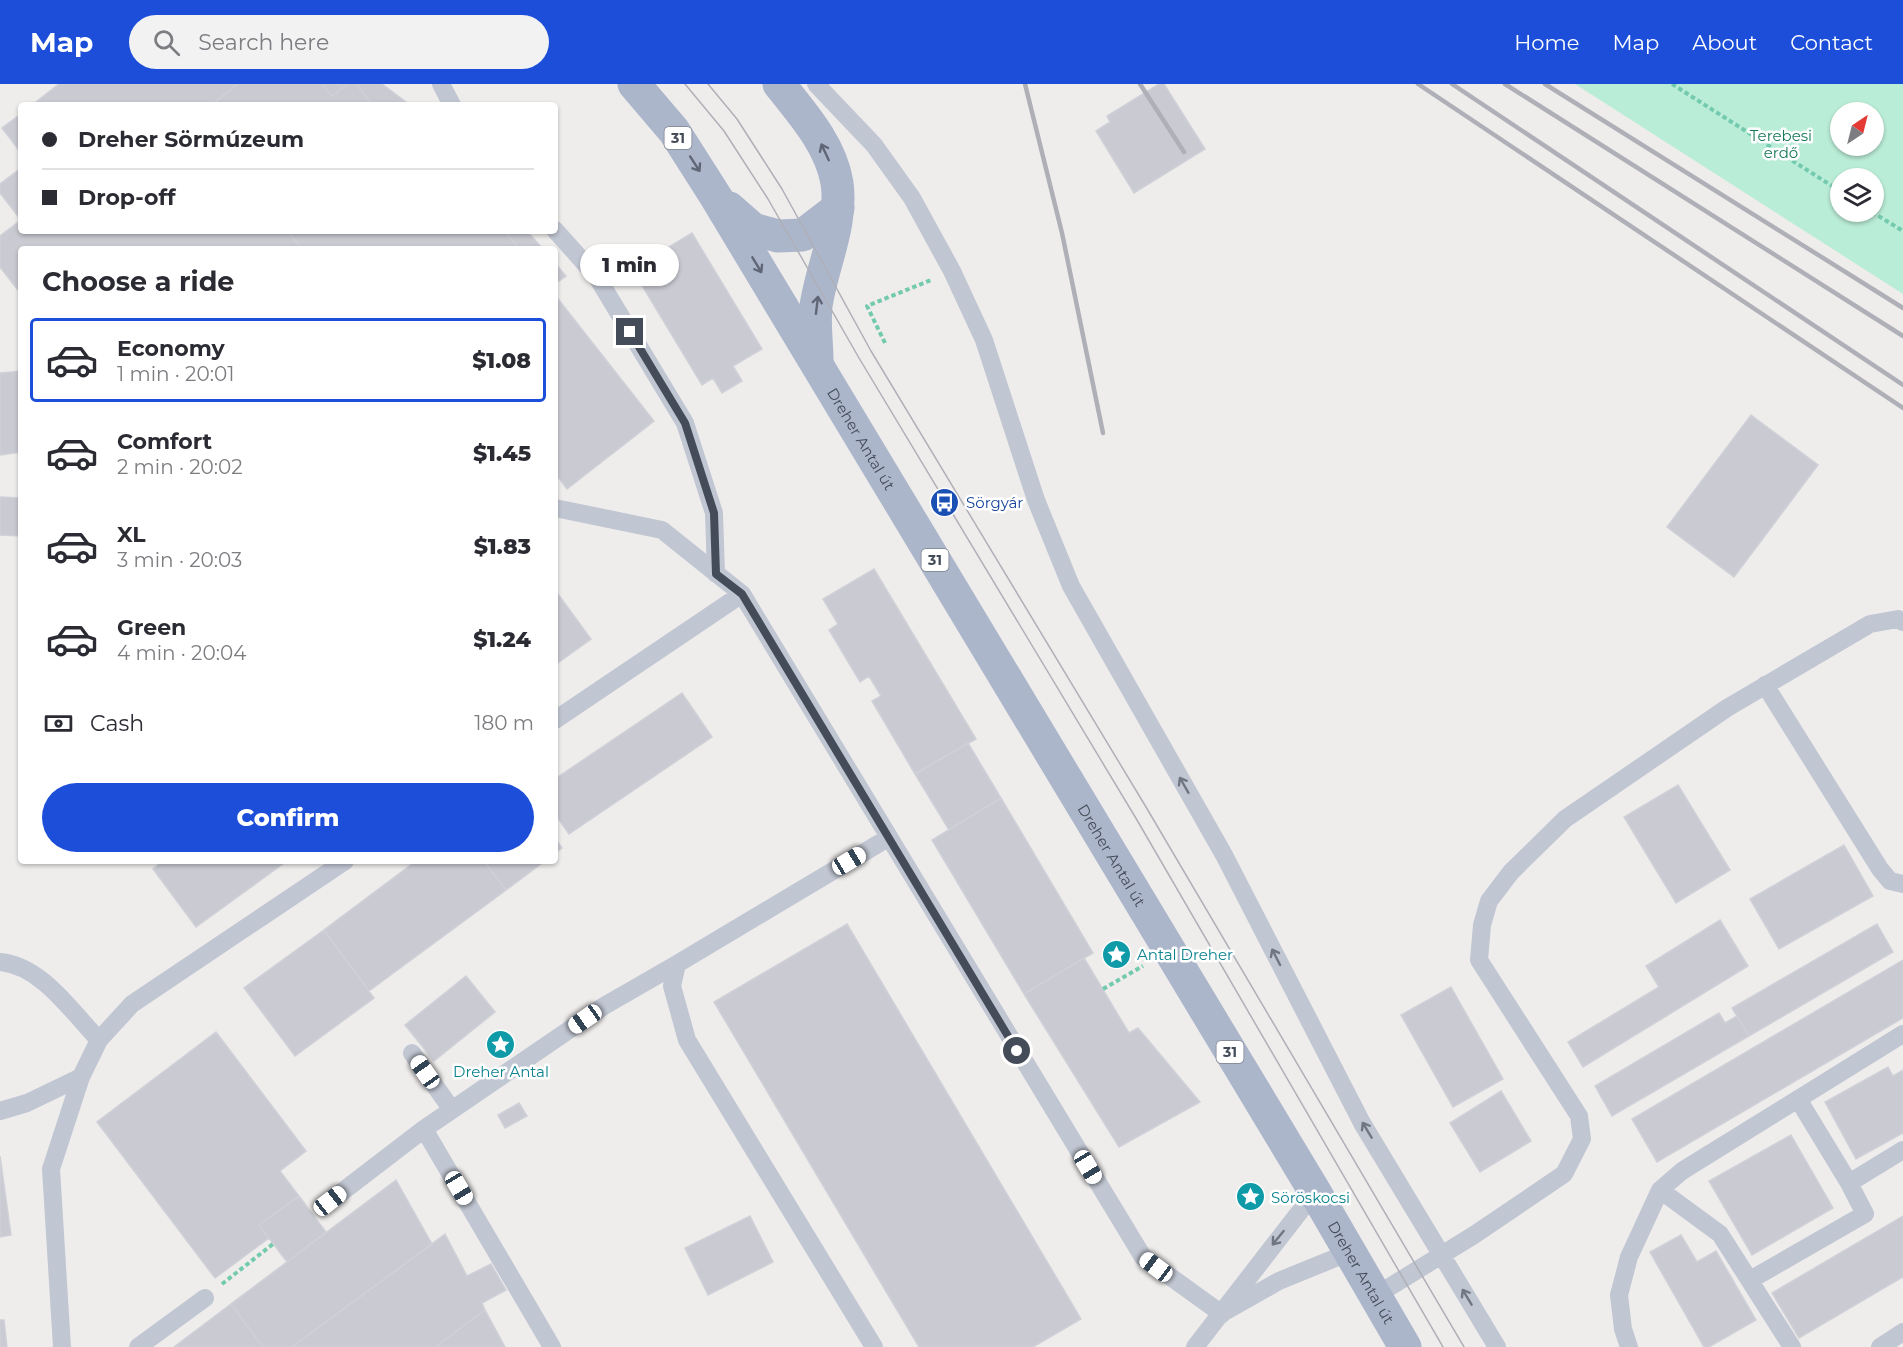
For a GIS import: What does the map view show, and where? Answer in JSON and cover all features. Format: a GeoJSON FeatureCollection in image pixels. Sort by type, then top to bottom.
{"type":"FeatureCollection","features":[{"type":"Feature","properties":{"kind":"main road","name":"Dreher Antal út"},"geometry":{"type":"LineString","coordinates":[[634,84],[674,131],[716,197],[1315,1192],[1405,1347]]}},
{"type":"Feature","properties":{"kind":"main road","name":"Dreher Antal út"},"geometry":{"type":"LineString","coordinates":[[779,84],[807,120],[826,151],[837,181],[838,208],[816,307],[817,363]]}},
{"type":"Feature","properties":{"kind":"main road"},"geometry":{"type":"LineString","coordinates":[[716,197],[753,229],[778,236],[803,236],[838,208]]}},
{"type":"Feature","properties":{"kind":"lane"},"geometry":{"type":"LineString","coordinates":[[441,84],[450,102]]}},
{"type":"Feature","properties":{"kind":"lane"},"geometry":{"type":"LineString","coordinates":[[816,84],[874,145],[912,198],[952,271],[984,340],[1036,500],[1071,586],[1224,855],[1362,1123],[1497,1347]]}},
{"type":"Feature","properties":{"kind":"lane"},"geometry":{"type":"LineString","coordinates":[[558,233],[597,278],[685,423],[714,513],[716,574]]}},
{"type":"Feature","properties":{"kind":"lane"},"geometry":{"type":"LineString","coordinates":[[558,509],[662,530],[742,594],[1143,1257],[1222,1314]]}},
{"type":"Feature","properties":{"kind":"lane"},"geometry":{"type":"LineString","coordinates":[[558,718],[742,594]]}},
{"type":"Feature","properties":{"kind":"lane"},"geometry":{"type":"LineString","coordinates":[[1375,1296],[1564,1174],[1582,1139],[1579,1116],[1479,960],[1482,925],[1490,900],[1510,872],[1565,819],[1727,708],[1870,624],[1898,619],[1903,622]]}},
{"type":"Feature","properties":{"kind":"lane"},"geometry":{"type":"LineString","coordinates":[[1765,685],[1880,869],[1890,881],[1903,884]]}},
{"type":"Feature","properties":{"kind":"lane"},"geometry":{"type":"LineString","coordinates":[[330,1201],[424,1129],[604,1006],[888,838]]}},
{"type":"Feature","properties":{"kind":"lane"},"geometry":{"type":"LineString","coordinates":[[62,1347],[51,1169],[81,1077],[99,1040],[132,1004],[341,864]]}},
{"type":"Feature","properties":{"kind":"lane"},"geometry":{"type":"LineString","coordinates":[[0,962],[13,963],[40,977],[99,1040]]}},
{"type":"Feature","properties":{"kind":"lane"},"geometry":{"type":"LineString","coordinates":[[677,964],[672,986],[687,1040],[874,1347]]}},
{"type":"Feature","properties":{"kind":"lane"},"geometry":{"type":"LineString","coordinates":[[1629,1347],[1623,1329],[1619,1295],[1629,1257],[1660,1190],[1682,1171],[1903,1034]]}},
{"type":"Feature","properties":{"kind":"lane"},"geometry":{"type":"LineString","coordinates":[[412,1053],[452,1110]]}},
{"type":"Feature","properties":{"kind":"lane"},"geometry":{"type":"LineString","coordinates":[[0,1111],[27,1103],[81,1077]]}},
{"type":"Feature","properties":{"kind":"lane"},"geometry":{"type":"LineString","coordinates":[[1750,1280],[1865,1214],[1798,1099]]}},
{"type":"Feature","properties":{"kind":"lane"},"geometry":{"type":"LineString","coordinates":[[424,1129],[552,1347]]}},
{"type":"Feature","properties":{"kind":"lane"},"geometry":{"type":"LineString","coordinates":[[1849,1183],[1903,1150]]}},
{"type":"Feature","properties":{"kind":"lane"},"geometry":{"type":"LineString","coordinates":[[1660,1190],[1720,1234],[1792,1347]]}},
{"type":"Feature","properties":{"kind":"lane"},"geometry":{"type":"LineString","coordinates":[[1195,1347],[1315,1192]]}},
{"type":"Feature","properties":{"kind":"lane"},"geometry":{"type":"LineString","coordinates":[[1222,1314],[1279,1281],[1350,1252]]}},
{"type":"Feature","properties":{"kind":"lane"},"geometry":{"type":"LineString","coordinates":[[138,1347],[205,1298]]}},
{"type":"Feature","properties":{"kind":"lane"},"geometry":{"type":"LineString","coordinates":[[1880,1347],[1903,1332]]}},
{"type":"Feature","properties":{"kind":"path"},"geometry":{"type":"LineString","coordinates":[[1672,84],[1830,185]]}},
{"type":"Feature","properties":{"kind":"path"},"geometry":{"type":"LineString","coordinates":[[1884,219],[1903,231]]}},
{"type":"Feature","properties":{"kind":"path"},"geometry":{"type":"LineString","coordinates":[[885,343],[867,306],[931,279]]}},
{"type":"Feature","properties":{"kind":"path"},"geometry":{"type":"LineString","coordinates":[[1102,989],[1169,950]]}},
{"type":"Feature","properties":{"kind":"path"},"geometry":{"type":"LineString","coordinates":[[205,1298],[273,1244]]}},
{"type":"Feature","properties":{"kind":"green space","name":"Terebesi erdő"},"geometry":{"type":"Polygon","coordinates":[[[1575,84],[1903,84],[1903,294],[1575,84]]]}},
{"type":"Feature","properties":{"kind":"building"},"geometry":{"type":"Polygon","coordinates":[[[59,84],[238,84],[215,102],[36,102],[59,84]]]}},
{"type":"Feature","properties":{"kind":"building"},"geometry":{"type":"Polygon","coordinates":[[[238,84],[322,84],[332,96],[348,84],[356,84],[370,102],[215,102],[238,84]]]}},
{"type":"Feature","properties":{"kind":"building"},"geometry":{"type":"Polygon","coordinates":[[[322,84],[348,84],[332,96],[322,84]]]}},
{"type":"Feature","properties":{"kind":"building"},"geometry":{"type":"Polygon","coordinates":[[[356,84],[382,84],[406,102],[370,102],[356,84]]]}},
{"type":"Feature","properties":{"kind":"building"},"geometry":{"type":"Polygon","coordinates":[[[1159,84],[1164,84],[1205,149],[1134,193],[1096,131],[1110,122],[1107,116],[1159,84]]]}},
{"type":"Feature","properties":{"kind":"building"},"geometry":{"type":"Polygon","coordinates":[[[18,116],[18,149],[2,128],[18,116]]]}},
{"type":"Feature","properties":{"kind":"building"},"geometry":{"type":"Polygon","coordinates":[[[18,170],[18,216],[0,193],[0,184],[18,170]]]}},
{"type":"Feature","properties":{"kind":"building"},"geometry":{"type":"Polygon","coordinates":[[[18,222],[18,234],[290,234],[300,246],[18,246],[18,290],[0,267],[0,236],[18,222]]]}},
{"type":"Feature","properties":{"kind":"building"},"geometry":{"type":"Polygon","coordinates":[[[692,233],[762,349],[733,366],[742,381],[722,393],[713,378],[702,385],[632,269],[692,233]]]}},
{"type":"Feature","properties":{"kind":"building"},"geometry":{"type":"Polygon","coordinates":[[[290,234],[507,234],[517,246],[300,246],[290,234]]]}},
{"type":"Feature","properties":{"kind":"building"},"geometry":{"type":"Polygon","coordinates":[[[507,234],[530,234],[540,246],[517,246],[507,234]]]}},
{"type":"Feature","properties":{"kind":"building"},"geometry":{"type":"Polygon","coordinates":[[[558,267],[566,276],[558,282],[558,267]]]}},
{"type":"Feature","properties":{"kind":"building"},"geometry":{"type":"Polygon","coordinates":[[[558,299],[654,421],[567,489],[558,477],[558,299]]]}},
{"type":"Feature","properties":{"kind":"building"},"geometry":{"type":"Polygon","coordinates":[[[18,371],[18,452],[0,455],[0,373],[18,371]]]}},
{"type":"Feature","properties":{"kind":"building"},"geometry":{"type":"Polygon","coordinates":[[[1751,415],[1818,465],[1734,577],[1667,527],[1751,415]]]}},
{"type":"Feature","properties":{"kind":"building"},"geometry":{"type":"Polygon","coordinates":[[[0,497],[18,498],[18,536],[0,535],[0,497]]]}},
{"type":"Feature","properties":{"kind":"building"},"geometry":{"type":"Polygon","coordinates":[[[874,569],[976,739],[915,774],[872,701],[881,696],[869,676],[860,682],[829,630],[838,624],[823,599],[874,569]]]}},
{"type":"Feature","properties":{"kind":"building"},"geometry":{"type":"Polygon","coordinates":[[[558,594],[591,639],[558,663],[558,594]]]}},
{"type":"Feature","properties":{"kind":"building"},"geometry":{"type":"Polygon","coordinates":[[[682,693],[712,737],[569,834],[558,818],[558,777],[682,693]]]}},
{"type":"Feature","properties":{"kind":"building"},"geometry":{"type":"Polygon","coordinates":[[[968,743],[1001,798],[949,830],[915,774],[968,743]]]}},
{"type":"Feature","properties":{"kind":"building"},"geometry":{"type":"Polygon","coordinates":[[[1678,785],[1730,870],[1676,903],[1624,817],[1678,785]]]}},
{"type":"Feature","properties":{"kind":"building"},"geometry":{"type":"Polygon","coordinates":[[[1001,798],[1093,953],[1024,994],[932,840],[1001,798]]]}},
{"type":"Feature","properties":{"kind":"building"},"geometry":{"type":"Polygon","coordinates":[[[1844,845],[1873,896],[1779,949],[1750,899],[1844,845]]]}},
{"type":"Feature","properties":{"kind":"building"},"geometry":{"type":"Polygon","coordinates":[[[159,864],[283,864],[196,927],[153,869],[159,864]]]}},
{"type":"Feature","properties":{"kind":"building"},"geometry":{"type":"Polygon","coordinates":[[[412,864],[486,864],[506,890],[369,991],[324,930],[412,864]]]}},
{"type":"Feature","properties":{"kind":"building"},"geometry":{"type":"Polygon","coordinates":[[[486,864],[541,864],[506,890],[486,864]]]}},
{"type":"Feature","properties":{"kind":"building"},"geometry":{"type":"Polygon","coordinates":[[[1720,920],[1748,966],[1583,1067],[1568,1042],[1659,987],[1646,966],[1720,920]]]}},
{"type":"Feature","properties":{"kind":"building"},"geometry":{"type":"Polygon","coordinates":[[[847,924],[1081,1319],[1033,1347],[919,1347],[714,1002],[847,924]]]}},
{"type":"Feature","properties":{"kind":"building"},"geometry":{"type":"Polygon","coordinates":[[[1877,924],[1893,952],[1749,1036],[1732,1008],[1877,924]]]}},
{"type":"Feature","properties":{"kind":"building"},"geometry":{"type":"Polygon","coordinates":[[[324,930],[374,998],[295,1056],[244,988],[324,930]]]}},
{"type":"Feature","properties":{"kind":"building"},"geometry":{"type":"Polygon","coordinates":[[[1084,958],[1129,1033],[1138,1028],[1200,1102],[1119,1147],[1024,994],[1084,958]]]}},
{"type":"Feature","properties":{"kind":"building"},"geometry":{"type":"Polygon","coordinates":[[[1903,960],[1903,1018],[1657,1162],[1632,1119],[1903,960]]]}},
{"type":"Feature","properties":{"kind":"building"},"geometry":{"type":"Polygon","coordinates":[[[466,976],[495,1012],[434,1061],[405,1025],[466,976]]]}},
{"type":"Feature","properties":{"kind":"building"},"geometry":{"type":"Polygon","coordinates":[[[1451,987],[1503,1079],[1453,1107],[1401,1015],[1451,987]]]}},
{"type":"Feature","properties":{"kind":"building"},"geometry":{"type":"Polygon","coordinates":[[[1719,1013],[1725,1023],[1737,1016],[1749,1036],[1612,1116],[1595,1086],[1719,1013]]]}},
{"type":"Feature","properties":{"kind":"building"},"geometry":{"type":"Polygon","coordinates":[[[216,1032],[306,1151],[280,1171],[299,1196],[259,1225],[269,1238],[215,1278],[97,1122],[216,1032]]]}},
{"type":"Feature","properties":{"kind":"building"},"geometry":{"type":"Polygon","coordinates":[[[1888,1067],[1893,1076],[1903,1070],[1903,1133],[1856,1159],[1825,1102],[1888,1067]]]}},
{"type":"Feature","properties":{"kind":"building"},"geometry":{"type":"Polygon","coordinates":[[[1501,1091],[1531,1141],[1480,1172],[1450,1123],[1501,1091]]]}},
{"type":"Feature","properties":{"kind":"building"},"geometry":{"type":"Polygon","coordinates":[[[519,1103],[527,1116],[505,1128],[498,1115],[519,1103]]]}},
{"type":"Feature","properties":{"kind":"building"},"geometry":{"type":"Polygon","coordinates":[[[1791,1135],[1833,1208],[1752,1255],[1709,1181],[1791,1135]]]}},
{"type":"Feature","properties":{"kind":"building"},"geometry":{"type":"Polygon","coordinates":[[[0,1156],[11,1235],[0,1237],[0,1156]]]}},
{"type":"Feature","properties":{"kind":"building"},"geometry":{"type":"Polygon","coordinates":[[[396,1180],[432,1244],[292,1347],[263,1347],[231,1304],[396,1180]]]}},
{"type":"Feature","properties":{"kind":"building"},"geometry":{"type":"Polygon","coordinates":[[[299,1196],[326,1232],[287,1262],[259,1225],[299,1196]]]}},
{"type":"Feature","properties":{"kind":"building"},"geometry":{"type":"Polygon","coordinates":[[[750,1216],[773,1262],[708,1295],[685,1248],[750,1216]]]}},
{"type":"Feature","properties":{"kind":"building"},"geometry":{"type":"Polygon","coordinates":[[[1903,1216],[1903,1277],[1799,1338],[1772,1293],[1903,1216]]]}},
{"type":"Feature","properties":{"kind":"building"},"geometry":{"type":"Polygon","coordinates":[[[445,1234],[467,1276],[491,1264],[506,1290],[482,1303],[485,1310],[435,1347],[292,1347],[445,1234]]]}},
{"type":"Feature","properties":{"kind":"building"},"geometry":{"type":"Polygon","coordinates":[[[1681,1235],[1697,1262],[1716,1251],[1756,1320],[1709,1347],[1704,1347],[1650,1252],[1681,1235]]]}},
{"type":"Feature","properties":{"kind":"building"},"geometry":{"type":"Polygon","coordinates":[[[231,1304],[263,1347],[174,1347],[231,1304]]]}},
{"type":"Feature","properties":{"kind":"building"},"geometry":{"type":"Polygon","coordinates":[[[485,1310],[505,1347],[435,1347],[485,1310]]]}},
{"type":"Feature","properties":{"kind":"building"},"geometry":{"type":"Polygon","coordinates":[[[0,1320],[4,1320],[7,1347],[0,1347],[0,1320]]]}},
{"type":"Feature","properties":{"kind":"tram line"},"geometry":{"type":"LineString","coordinates":[[685,84],[724,131],[768,199],[859,358],[1137,820],[1443,1347]]}},
{"type":"Feature","properties":{"kind":"tram line"},"geometry":{"type":"LineString","coordinates":[[708,84],[737,119],[782,189],[871,351],[1146,807],[1464,1347]]}},
{"type":"Feature","properties":{"kind":"railway"},"geometry":{"type":"LineString","coordinates":[[1025,84],[1062,233],[1103,433]]}},
{"type":"Feature","properties":{"kind":"railway"},"geometry":{"type":"LineString","coordinates":[[1140,84],[1184,152]]}},
{"type":"Feature","properties":{"kind":"railway"},"geometry":{"type":"LineString","coordinates":[[1418,84],[1903,408]]}},
{"type":"Feature","properties":{"kind":"railway"},"geometry":{"type":"LineString","coordinates":[[1452,84],[1903,385]]}},
{"type":"Feature","properties":{"kind":"railway"},"geometry":{"type":"LineString","coordinates":[[1505,84],[1903,336]]}},
{"type":"Feature","properties":{"kind":"railway"},"geometry":{"type":"LineString","coordinates":[[1545,84],[1903,308]]}},
{"type":"Feature","properties":{"kind":"place","name":"Sörgyár"},"geometry":{"type":"Point","coordinates":[945,502]}},
{"type":"Feature","properties":{"kind":"place","name":"Antal Dreher"},"geometry":{"type":"Point","coordinates":[1116,954]}},
{"type":"Feature","properties":{"kind":"place","name":"Dreher Antal"},"geometry":{"type":"Point","coordinates":[501,1044]}},
{"type":"Feature","properties":{"kind":"place","name":"Söröskocsi"},"geometry":{"type":"Point","coordinates":[1250,1197]}},
{"type":"Feature","properties":{"kind":"route"},"geometry":{"type":"LineString","coordinates":[[630,332],[685,423],[714,513],[716,574],[742,594],[1017,1051]]}}]}
